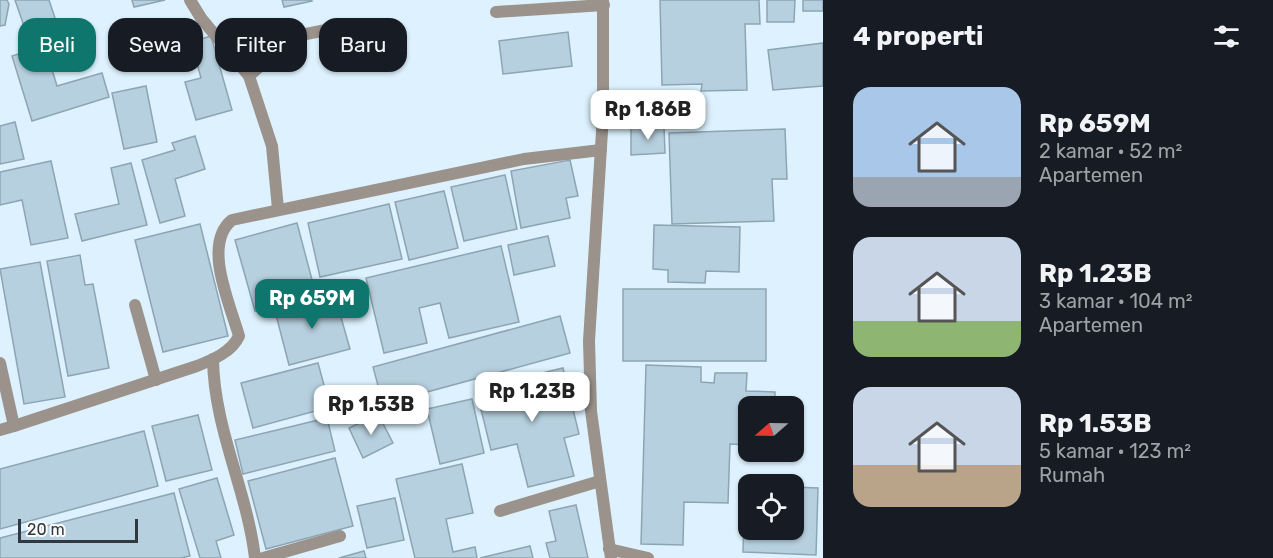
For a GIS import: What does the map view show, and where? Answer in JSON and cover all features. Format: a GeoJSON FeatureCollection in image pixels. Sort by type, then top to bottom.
{"type":"FeatureCollection","features":[{"type":"Feature","properties":{"kind":"street"},"geometry":{"type":"LineString","coordinates":[[190,0],[201,18],[249,76],[272,146],[278,210]]}},
{"type":"Feature","properties":{"kind":"street"},"geometry":{"type":"LineString","coordinates":[[496,12],[603,3],[601,150],[589,341],[591,411],[610,553],[648,558]]}},
{"type":"Feature","properties":{"kind":"street"},"geometry":{"type":"LineString","coordinates":[[249,76],[288,42],[301,35],[319,31]]}},
{"type":"Feature","properties":{"kind":"street"},"geometry":{"type":"LineString","coordinates":[[0,430],[156,380],[213,359],[235,344],[239,336],[218,258],[219,237],[223,227],[232,220],[524,159],[601,150]]}},
{"type":"Feature","properties":{"kind":"street"},"geometry":{"type":"LineString","coordinates":[[135,305],[156,380]]}},
{"type":"Feature","properties":{"kind":"street"},"geometry":{"type":"LineString","coordinates":[[213,359],[217,410],[248,518],[255,558]]}},
{"type":"Feature","properties":{"kind":"street"},"geometry":{"type":"LineString","coordinates":[[0,363],[14,426]]}},
{"type":"Feature","properties":{"kind":"street"},"geometry":{"type":"LineString","coordinates":[[500,511],[600,481]]}},
{"type":"Feature","properties":{"kind":"street"},"geometry":{"type":"LineString","coordinates":[[263,558],[340,536]]}},
{"type":"Feature","properties":{"kind":"building"},"geometry":{"type":"Polygon","coordinates":[[[0,0],[7,0],[9,4],[5,25],[0,26],[0,0]]]}},
{"type":"Feature","properties":{"kind":"building"},"geometry":{"type":"Polygon","coordinates":[[[15,0],[49,0],[55,18],[21,18],[15,0]]]}},
{"type":"Feature","properties":{"kind":"building"},"geometry":{"type":"Polygon","coordinates":[[[132,0],[165,0],[134,7],[132,0]]]}},
{"type":"Feature","properties":{"kind":"building"},"geometry":{"type":"Polygon","coordinates":[[[282,0],[311,0],[312,1],[284,7],[282,0]]]}},
{"type":"Feature","properties":{"kind":"building"},"geometry":{"type":"Polygon","coordinates":[[[660,0],[759,0],[760,24],[745,24],[747,90],[701,91],[702,84],[662,85],[660,0]]]}},
{"type":"Feature","properties":{"kind":"building"},"geometry":{"type":"Polygon","coordinates":[[[767,0],[795,0],[794,22],[767,22],[767,0]]]}},
{"type":"Feature","properties":{"kind":"building"},"geometry":{"type":"Polygon","coordinates":[[[803,0],[823,0],[823,11],[803,11],[803,0]]]}},
{"type":"Feature","properties":{"kind":"building"},"geometry":{"type":"Polygon","coordinates":[[[568,32],[572,66],[503,74],[499,41],[568,32]]]}},
{"type":"Feature","properties":{"kind":"building"},"geometry":{"type":"Polygon","coordinates":[[[211,36],[215,50],[215,72],[221,72],[232,110],[196,120],[185,82],[201,78],[199,72],[203,72],[203,38],[211,36]]]}},
{"type":"Feature","properties":{"kind":"building"},"geometry":{"type":"Polygon","coordinates":[[[823,43],[823,86],[773,90],[768,50],[823,43]]]}},
{"type":"Feature","properties":{"kind":"building"},"geometry":{"type":"Polygon","coordinates":[[[18,54],[18,72],[53,72],[57,86],[102,73],[109,97],[32,121],[12,56],[18,54]]]}},
{"type":"Feature","properties":{"kind":"building"},"geometry":{"type":"Polygon","coordinates":[[[146,86],[157,142],[124,149],[112,93],[146,86]]]}},
{"type":"Feature","properties":{"kind":"building"},"geometry":{"type":"Polygon","coordinates":[[[15,122],[24,159],[0,164],[0,126],[15,122]]]}},
{"type":"Feature","properties":{"kind":"building"},"geometry":{"type":"Polygon","coordinates":[[[664,127],[665,153],[631,155],[631,128],[664,127]]]}},
{"type":"Feature","properties":{"kind":"building"},"geometry":{"type":"Polygon","coordinates":[[[785,129],[787,179],[772,179],[774,221],[672,224],[669,133],[785,129]]]}},
{"type":"Feature","properties":{"kind":"building"},"geometry":{"type":"Polygon","coordinates":[[[195,136],[205,169],[175,179],[185,216],[160,223],[142,160],[175,150],[172,143],[195,136]]]}},
{"type":"Feature","properties":{"kind":"building"},"geometry":{"type":"Polygon","coordinates":[[[570,160],[578,196],[566,198],[570,218],[521,228],[511,171],[570,160]]]}},
{"type":"Feature","properties":{"kind":"building"},"geometry":{"type":"Polygon","coordinates":[[[51,161],[68,238],[31,245],[22,200],[0,205],[0,172],[51,161]]]}},
{"type":"Feature","properties":{"kind":"building"},"geometry":{"type":"Polygon","coordinates":[[[131,163],[147,225],[82,241],[75,214],[119,204],[111,168],[131,163]]]}},
{"type":"Feature","properties":{"kind":"building"},"geometry":{"type":"Polygon","coordinates":[[[505,175],[517,229],[464,241],[451,187],[505,175]]]}},
{"type":"Feature","properties":{"kind":"building"},"geometry":{"type":"Polygon","coordinates":[[[444,191],[458,248],[409,260],[395,202],[444,191]]]}},
{"type":"Feature","properties":{"kind":"building"},"geometry":{"type":"Polygon","coordinates":[[[389,204],[402,259],[320,277],[308,223],[389,204]]]}},
{"type":"Feature","properties":{"kind":"building"},"geometry":{"type":"Polygon","coordinates":[[[297,223],[316,295],[255,311],[235,240],[297,223]]]}},
{"type":"Feature","properties":{"kind":"building"},"geometry":{"type":"Polygon","coordinates":[[[200,224],[228,336],[163,352],[135,240],[200,224]]]}},
{"type":"Feature","properties":{"kind":"building"},"geometry":{"type":"Polygon","coordinates":[[[654,225],[740,227],[739,272],[706,271],[705,283],[668,282],[668,270],[653,269],[654,225]]]}},
{"type":"Feature","properties":{"kind":"building"},"geometry":{"type":"Polygon","coordinates":[[[548,236],[555,266],[514,275],[508,245],[548,236]]]}},
{"type":"Feature","properties":{"kind":"building"},"geometry":{"type":"Polygon","coordinates":[[[501,246],[519,322],[449,338],[440,303],[419,308],[427,343],[384,353],[366,278],[501,246]]]}},
{"type":"Feature","properties":{"kind":"building"},"geometry":{"type":"Polygon","coordinates":[[[80,255],[85,285],[93,284],[109,368],[68,376],[47,261],[80,255]]]}},
{"type":"Feature","properties":{"kind":"building"},"geometry":{"type":"Polygon","coordinates":[[[40,262],[65,397],[24,404],[0,269],[40,262]]]}},
{"type":"Feature","properties":{"kind":"building"},"geometry":{"type":"Polygon","coordinates":[[[623,289],[766,289],[766,361],[623,361],[623,289]]]}},
{"type":"Feature","properties":{"kind":"building"},"geometry":{"type":"Polygon","coordinates":[[[335,296],[350,349],[289,365],[275,311],[335,296]]]}},
{"type":"Feature","properties":{"kind":"building"},"geometry":{"type":"Polygon","coordinates":[[[560,316],[570,353],[383,404],[373,367],[560,316]]]}},
{"type":"Feature","properties":{"kind":"building"},"geometry":{"type":"Polygon","coordinates":[[[318,363],[330,407],[253,428],[241,383],[318,363]]]}},
{"type":"Feature","properties":{"kind":"building"},"geometry":{"type":"Polygon","coordinates":[[[646,365],[701,367],[701,382],[714,383],[715,373],[747,373],[746,391],[775,392],[775,396],[738,396],[738,444],[730,444],[728,503],[684,502],[683,545],[641,544],[646,365]]]}},
{"type":"Feature","properties":{"kind":"building"},"geometry":{"type":"Polygon","coordinates":[[[563,368],[579,434],[564,438],[574,476],[528,487],[517,444],[491,450],[476,389],[563,368]]]}},
{"type":"Feature","properties":{"kind":"building"},"geometry":{"type":"Polygon","coordinates":[[[472,399],[484,453],[440,464],[427,409],[472,399]]]}},
{"type":"Feature","properties":{"kind":"building"},"geometry":{"type":"Polygon","coordinates":[[[378,414],[393,443],[363,458],[349,428],[378,414]]]}},
{"type":"Feature","properties":{"kind":"building"},"geometry":{"type":"Polygon","coordinates":[[[198,415],[212,470],[166,481],[152,426],[198,415]]]}},
{"type":"Feature","properties":{"kind":"building"},"geometry":{"type":"Polygon","coordinates":[[[327,418],[335,451],[243,474],[235,440],[327,418]]]}},
{"type":"Feature","properties":{"kind":"building"},"geometry":{"type":"Polygon","coordinates":[[[144,431],[158,486],[0,529],[0,469],[144,431]]]}},
{"type":"Feature","properties":{"kind":"building"},"geometry":{"type":"Polygon","coordinates":[[[335,458],[353,526],[266,549],[248,481],[335,458]]]}},
{"type":"Feature","properties":{"kind":"building"},"geometry":{"type":"Polygon","coordinates":[[[462,464],[473,513],[446,519],[453,552],[475,547],[477,558],[415,558],[396,479],[462,464]]]}},
{"type":"Feature","properties":{"kind":"building"},"geometry":{"type":"Polygon","coordinates":[[[217,478],[234,535],[216,541],[221,558],[200,558],[179,489],[217,478]]]}},
{"type":"Feature","properties":{"kind":"building"},"geometry":{"type":"Polygon","coordinates":[[[804,487],[818,488],[816,555],[743,552],[743,540],[804,540],[804,487]]]}},
{"type":"Feature","properties":{"kind":"building"},"geometry":{"type":"Polygon","coordinates":[[[174,493],[190,556],[181,558],[0,558],[0,538],[174,493]]]}},
{"type":"Feature","properties":{"kind":"building"},"geometry":{"type":"Polygon","coordinates":[[[395,498],[404,540],[367,548],[357,506],[395,498]]]}},
{"type":"Feature","properties":{"kind":"building"},"geometry":{"type":"Polygon","coordinates":[[[576,505],[588,558],[550,558],[546,543],[556,541],[549,511],[576,505]]]}},
{"type":"Feature","properties":{"kind":"building"},"geometry":{"type":"Polygon","coordinates":[[[530,546],[533,558],[480,558],[530,546]]]}},
{"type":"Feature","properties":{"kind":"building"},"geometry":{"type":"Polygon","coordinates":[[[364,551],[366,558],[339,558],[364,551]]]}}]}
